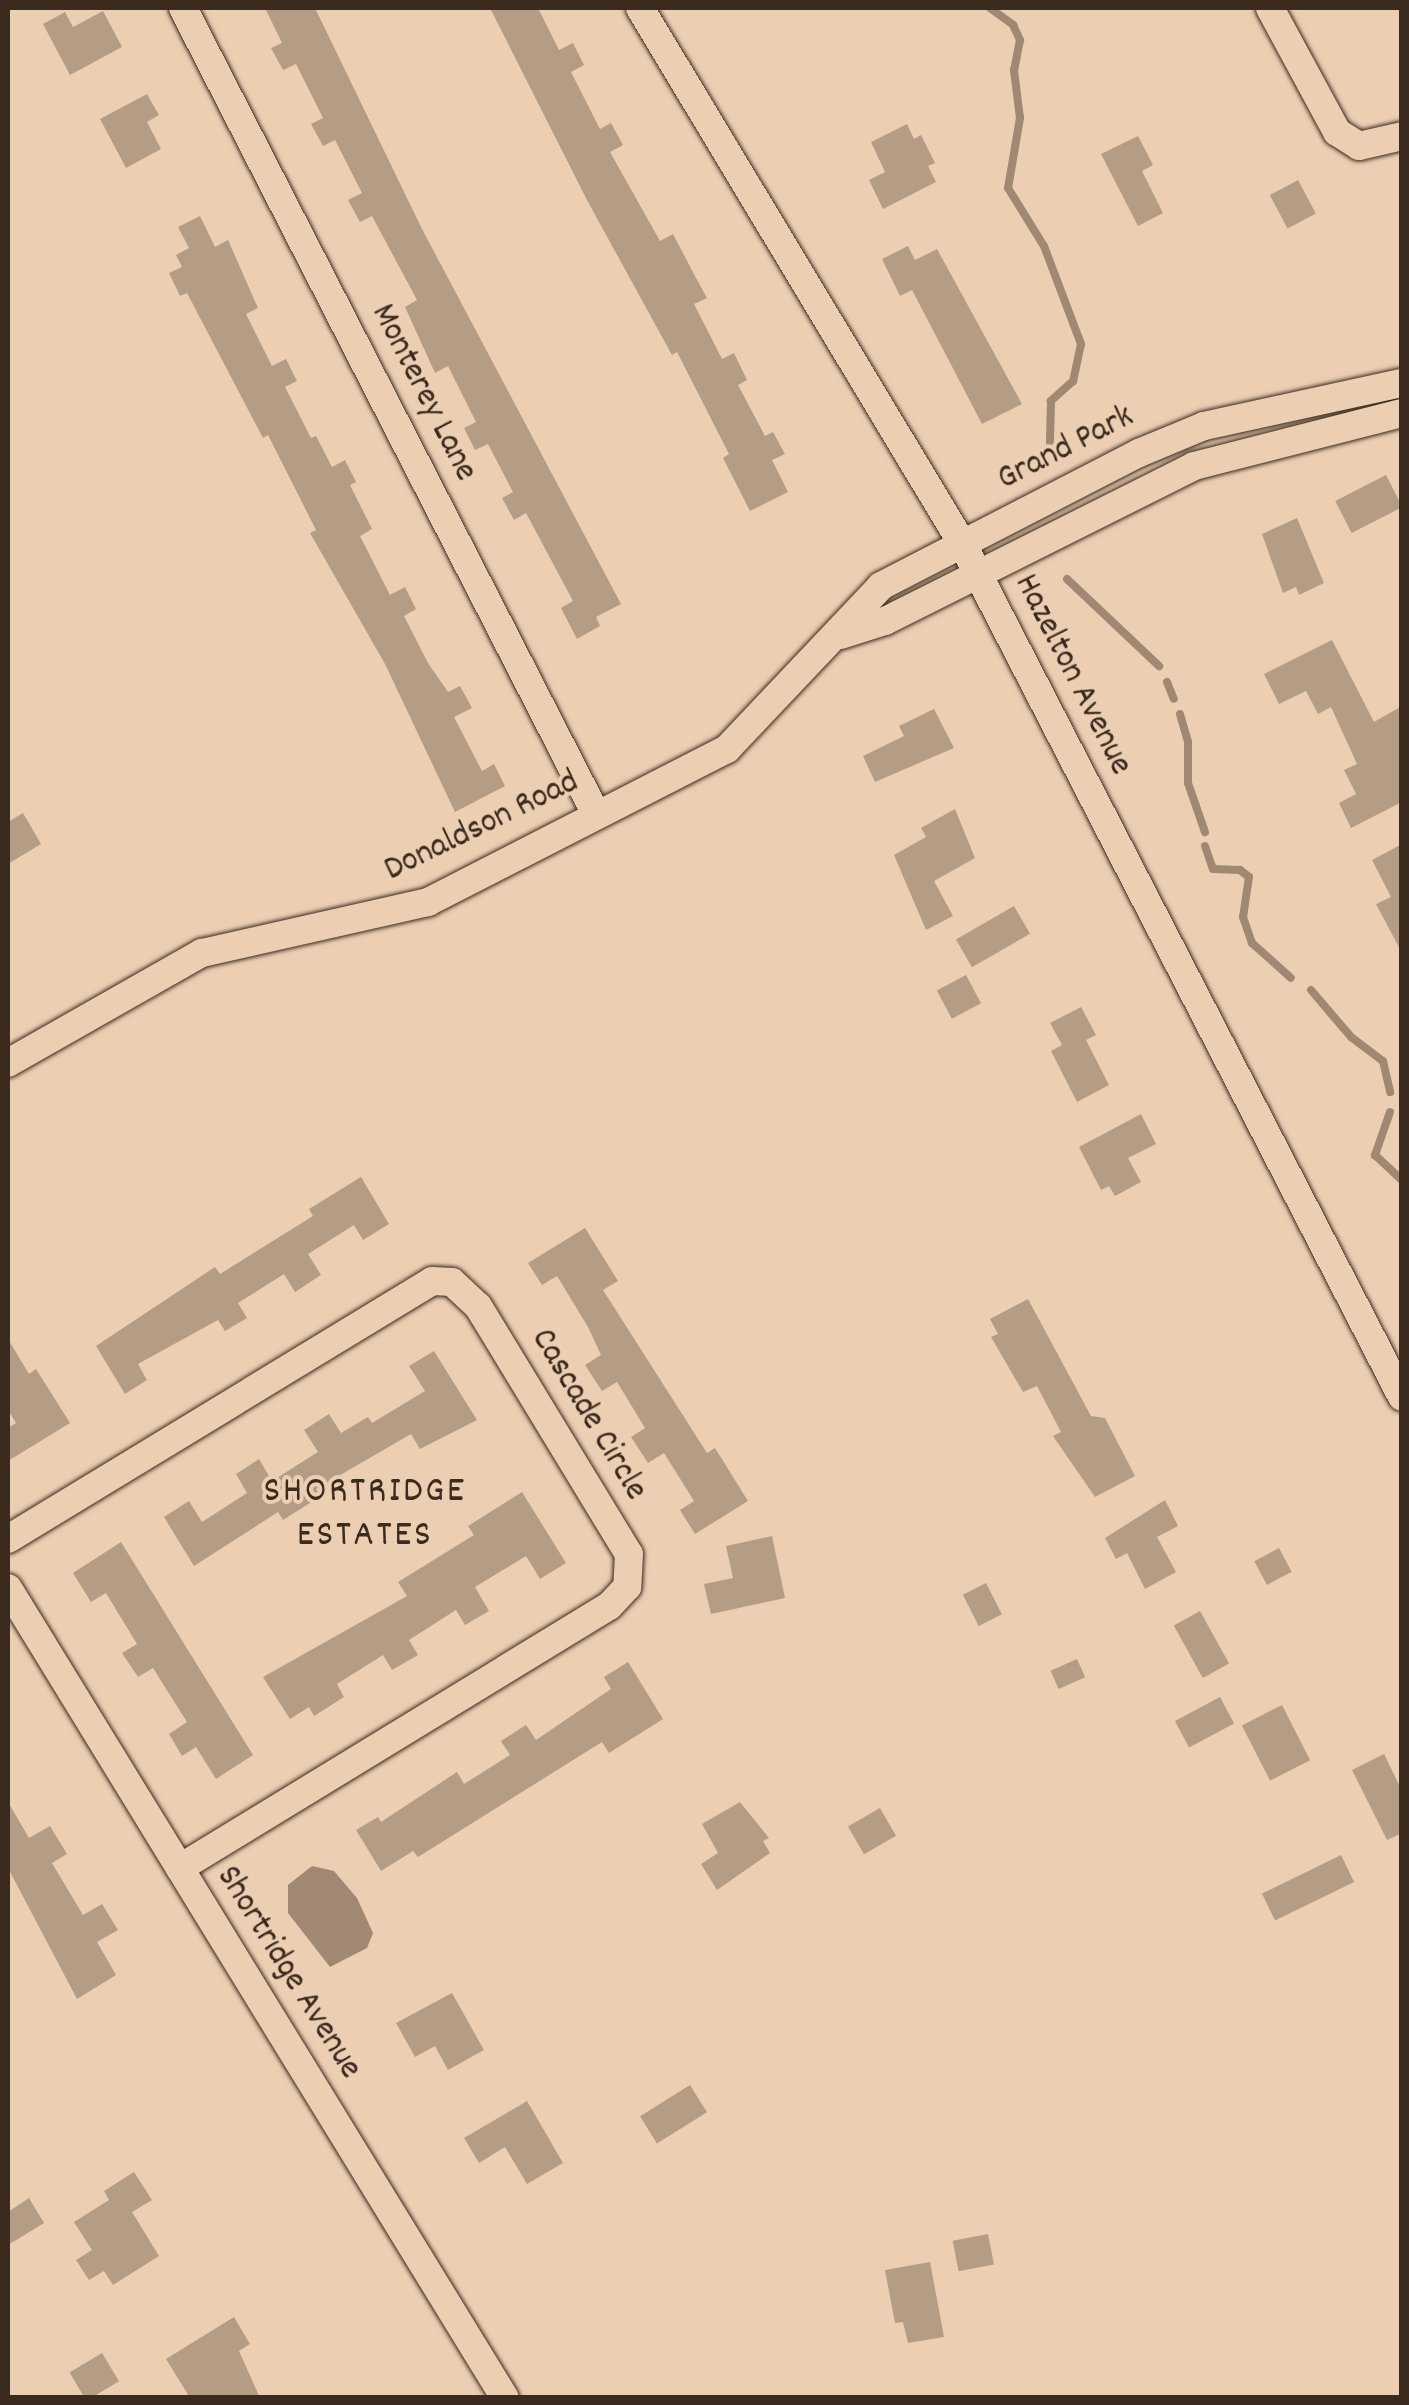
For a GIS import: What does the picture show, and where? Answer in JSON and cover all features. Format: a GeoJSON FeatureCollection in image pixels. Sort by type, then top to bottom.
{"type":"FeatureCollection","features":[{"type":"Feature","properties":{"kind":"street","name":"Monterey Lane"},"geometry":{"type":"LineString","coordinates":[[182,8],[596,814]]}},
{"type":"Feature","properties":{"kind":"street","name":"Hazelton Avenue"},"geometry":{"type":"LineString","coordinates":[[640,8],[964,545],[1402,1397]]}},
{"type":"Feature","properties":{"kind":"street"},"geometry":{"type":"LineString","coordinates":[[1270,8],[1337,132],[1359,146],[1402,136]]}},
{"type":"Feature","properties":{"kind":"street","name":"Grand Park"},"geometry":{"type":"LineString","coordinates":[[964,545],[1204,426],[1402,382]]}},
{"type":"Feature","properties":{"kind":"street","name":"Grand Park"},"geometry":{"type":"LineString","coordinates":[[979,576],[1218,457],[1402,413]]}},
{"type":"Feature","properties":{"kind":"street"},"geometry":{"type":"LineString","coordinates":[[1204,426],[1218,457]]}},
{"type":"Feature","properties":{"kind":"street","name":"Donaldson Road"},"geometry":{"type":"LineString","coordinates":[[8,1062],[202,953],[428,902],[727,749],[841,635],[882,586],[964,545]]}},
{"type":"Feature","properties":{"kind":"street","name":"Donaldson Road"},"geometry":{"type":"LineString","coordinates":[[841,635],[979,576]]}},
{"type":"Feature","properties":{"kind":"street","name":"Cascade Circle"},"geometry":{"type":"LineString","coordinates":[[8,1539],[432,1281],[452,1282],[478,1306],[629,1554],[627,1587],[608,1606],[180,1868]]}},
{"type":"Feature","properties":{"kind":"street","name":"Shortridge Avenue"},"geometry":{"type":"LineString","coordinates":[[8,1588],[505,2398]]}},
{"type":"Feature","properties":{"kind":"shaded area"},"geometry":{"type":"Polygon","coordinates":[[[312,1866],[334,1871],[357,1898],[373,1933],[367,1948],[330,1967],[288,1913],[288,1885],[312,1866]]]}},
{"type":"Feature","properties":{"kind":"building"},"geometry":{"type":"Polygon","coordinates":[[[265,8],[315,8],[422,229],[621,604],[596,617],[600,626],[577,639],[561,608],[573,601],[526,513],[514,520],[502,498],[513,492],[488,444],[475,450],[464,428],[476,422],[448,366],[435,373],[405,307],[417,300],[372,216],[360,222],[348,200],[362,193],[335,140],[323,146],[311,124],[323,118],[296,64],[283,70],[271,48],[282,43],[265,8]]]}},
{"type":"Feature","properties":{"kind":"building"},"geometry":{"type":"Polygon","coordinates":[[[490,8],[538,8],[559,50],[573,43],[584,65],[571,72],[600,129],[611,123],[623,145],[610,152],[660,241],[673,234],[707,298],[694,304],[722,359],[734,353],[747,380],[738,385],[765,436],[773,432],[785,454],[772,460],[788,492],[750,511],[723,458],[729,454],[677,352],[672,355],[588,202],[490,8]]]}},
{"type":"Feature","properties":{"kind":"building"},"geometry":{"type":"Polygon","coordinates":[[[103,11],[122,47],[70,75],[43,24],[65,12],[73,27],[103,11]]]}},
{"type":"Feature","properties":{"kind":"building"},"geometry":{"type":"Polygon","coordinates":[[[147,94],[159,115],[147,122],[161,149],[126,168],[100,119],[147,94]]]}},
{"type":"Feature","properties":{"kind":"building"},"geometry":{"type":"Polygon","coordinates":[[[907,124],[914,139],[921,135],[935,163],[928,166],[936,182],[883,209],[869,180],[885,172],[871,142],[907,124]]]}},
{"type":"Feature","properties":{"kind":"building"},"geometry":{"type":"Polygon","coordinates":[[[1138,136],[1153,165],[1142,171],[1163,213],[1138,226],[1101,154],[1138,136]]]}},
{"type":"Feature","properties":{"kind":"building"},"geometry":{"type":"Polygon","coordinates":[[[1298,180],[1316,214],[1288,229],[1270,195],[1298,180]]]}},
{"type":"Feature","properties":{"kind":"building"},"geometry":{"type":"Polygon","coordinates":[[[200,216],[215,247],[228,240],[258,308],[246,314],[272,366],[286,359],[297,381],[285,387],[311,438],[316,436],[332,467],[345,460],[356,482],[350,485],[372,529],[360,536],[390,595],[405,587],[416,609],[404,616],[428,663],[448,692],[460,686],[472,708],[454,717],[482,771],[494,764],[505,786],[455,812],[385,664],[310,533],[316,530],[268,435],[263,438],[187,293],[180,296],[169,273],[182,267],[176,255],[189,248],[178,227],[200,216]]]}},
{"type":"Feature","properties":{"kind":"building"},"geometry":{"type":"Polygon","coordinates":[[[908,246],[915,260],[937,249],[1022,404],[982,424],[912,290],[900,296],[882,259],[908,246]]]}},
{"type":"Feature","properties":{"kind":"building"},"geometry":{"type":"Polygon","coordinates":[[[1386,475],[1402,507],[1352,533],[1335,501],[1386,475]]]}},
{"type":"Feature","properties":{"kind":"building"},"geometry":{"type":"Polygon","coordinates":[[[1297,518],[1324,583],[1299,595],[1296,587],[1283,593],[1262,534],[1297,518]]]}},
{"type":"Feature","properties":{"kind":"building"},"geometry":{"type":"Polygon","coordinates":[[[1332,640],[1374,722],[1402,706],[1402,802],[1351,828],[1339,803],[1356,794],[1344,770],[1357,764],[1331,707],[1318,714],[1306,691],[1279,704],[1264,674],[1332,640]]]}},
{"type":"Feature","properties":{"kind":"building"},"geometry":{"type":"Polygon","coordinates":[[[934,709],[954,748],[875,782],[863,756],[904,736],[899,726],[934,709]]]}},
{"type":"Feature","properties":{"kind":"building"},"geometry":{"type":"Polygon","coordinates":[[[955,809],[975,858],[934,881],[953,916],[926,930],[894,855],[926,837],[921,828],[955,809]]]}},
{"type":"Feature","properties":{"kind":"building"},"geometry":{"type":"Polygon","coordinates":[[[23,813],[41,844],[8,864],[8,822],[23,813]]]}},
{"type":"Feature","properties":{"kind":"building"},"geometry":{"type":"Polygon","coordinates":[[[1402,844],[1402,953],[1376,904],[1391,897],[1372,860],[1402,844]]]}},
{"type":"Feature","properties":{"kind":"building"},"geometry":{"type":"Polygon","coordinates":[[[1014,906],[1030,934],[972,967],[956,940],[1014,906]]]}},
{"type":"Feature","properties":{"kind":"building"},"geometry":{"type":"Polygon","coordinates":[[[966,975],[981,1003],[952,1019],[937,990],[966,975]]]}},
{"type":"Feature","properties":{"kind":"building"},"geometry":{"type":"Polygon","coordinates":[[[1081,1007],[1096,1035],[1086,1040],[1109,1085],[1077,1102],[1051,1051],[1062,1045],[1050,1023],[1081,1007]]]}},
{"type":"Feature","properties":{"kind":"building"},"geometry":{"type":"Polygon","coordinates":[[[1141,1114],[1156,1144],[1128,1158],[1141,1182],[1115,1196],[1109,1186],[1101,1190],[1079,1147],[1141,1114]]]}},
{"type":"Feature","properties":{"kind":"building"},"geometry":{"type":"Polygon","coordinates":[[[361,1177],[389,1224],[363,1240],[354,1225],[308,1254],[321,1275],[295,1292],[284,1274],[238,1303],[247,1318],[225,1331],[218,1320],[138,1364],[147,1380],[125,1394],[96,1346],[215,1267],[220,1274],[313,1216],[309,1209],[361,1177]]]}},
{"type":"Feature","properties":{"kind":"building"},"geometry":{"type":"Polygon","coordinates":[[[585,1228],[618,1281],[603,1290],[707,1453],[715,1448],[748,1501],[695,1534],[680,1510],[694,1501],[664,1453],[648,1463],[631,1437],[645,1428],[617,1382],[602,1391],[585,1365],[601,1355],[557,1276],[542,1285],[528,1263],[585,1228]]]}},
{"type":"Feature","properties":{"kind":"building"},"geometry":{"type":"Polygon","coordinates":[[[1028,1299],[1091,1416],[1105,1418],[1135,1476],[1095,1497],[1053,1436],[1061,1432],[1037,1386],[1023,1392],[991,1337],[998,1334],[990,1319],[1028,1299]]]}},
{"type":"Feature","properties":{"kind":"building"},"geometry":{"type":"Polygon","coordinates":[[[8,1339],[29,1374],[36,1369],[70,1423],[8,1461],[8,1428],[16,1423],[8,1410],[8,1339]]]}},
{"type":"Feature","properties":{"kind":"building"},"geometry":{"type":"Polygon","coordinates":[[[434,1351],[477,1420],[420,1449],[411,1434],[316,1489],[321,1496],[283,1520],[278,1512],[194,1566],[164,1517],[189,1501],[202,1522],[247,1493],[236,1474],[259,1459],[272,1481],[318,1452],[304,1430],[329,1414],[341,1433],[368,1417],[372,1423],[425,1391],[409,1366],[434,1351]]]}},
{"type":"Feature","properties":{"kind":"building"},"geometry":{"type":"Polygon","coordinates":[[[522,1492],[566,1563],[540,1579],[526,1556],[475,1587],[489,1611],[465,1625],[456,1610],[409,1640],[418,1655],[392,1670],[383,1655],[337,1684],[344,1697],[314,1716],[309,1707],[290,1719],[263,1677],[407,1596],[398,1582],[474,1535],[468,1526],[522,1492]]]}},
{"type":"Feature","properties":{"kind":"building"},"geometry":{"type":"Polygon","coordinates":[[[1165,1500],[1178,1526],[1157,1537],[1176,1572],[1145,1589],[1127,1553],[1116,1559],[1105,1538],[1165,1500]]]}},
{"type":"Feature","properties":{"kind":"building"},"geometry":{"type":"Polygon","coordinates":[[[772,1536],[785,1598],[711,1614],[704,1584],[733,1578],[726,1546],[772,1536]]]}},
{"type":"Feature","properties":{"kind":"building"},"geometry":{"type":"Polygon","coordinates":[[[121,1542],[253,1755],[216,1779],[196,1747],[182,1756],[169,1734],[187,1722],[153,1668],[138,1677],[122,1653],[137,1644],[106,1593],[91,1602],[73,1573],[121,1542]]]}},
{"type":"Feature","properties":{"kind":"building"},"geometry":{"type":"Polygon","coordinates":[[[1279,1548],[1292,1572],[1267,1585],[1254,1561],[1279,1548]]]}},
{"type":"Feature","properties":{"kind":"building"},"geometry":{"type":"Polygon","coordinates":[[[986,1583],[1002,1614],[979,1626],[963,1595],[986,1583]]]}},
{"type":"Feature","properties":{"kind":"building"},"geometry":{"type":"Polygon","coordinates":[[[1200,1611],[1229,1663],[1203,1678],[1174,1626],[1200,1611]]]}},
{"type":"Feature","properties":{"kind":"building"},"geometry":{"type":"Polygon","coordinates":[[[1077,1659],[1085,1677],[1059,1689],[1051,1671],[1077,1659]]]}},
{"type":"Feature","properties":{"kind":"building"},"geometry":{"type":"Polygon","coordinates":[[[628,1662],[663,1719],[609,1753],[602,1742],[418,1857],[413,1851],[381,1871],[356,1830],[378,1817],[381,1822],[457,1772],[464,1784],[510,1755],[501,1741],[526,1725],[536,1740],[611,1689],[604,1677],[628,1662]]]}},
{"type":"Feature","properties":{"kind":"building"},"geometry":{"type":"Polygon","coordinates":[[[1220,1697],[1234,1723],[1189,1747],[1175,1721],[1220,1697]]]}},
{"type":"Feature","properties":{"kind":"building"},"geometry":{"type":"Polygon","coordinates":[[[1282,1705],[1310,1760],[1270,1781],[1242,1725],[1282,1705]]]}},
{"type":"Feature","properties":{"kind":"building"},"geometry":{"type":"Polygon","coordinates":[[[1384,1754],[1402,1791],[1402,1833],[1387,1840],[1352,1770],[1384,1754]]]}},
{"type":"Feature","properties":{"kind":"building"},"geometry":{"type":"Polygon","coordinates":[[[8,1802],[29,1838],[50,1826],[67,1854],[52,1863],[83,1915],[102,1904],[118,1930],[97,1942],[116,1975],[77,1999],[8,1868],[8,1802]]]}},
{"type":"Feature","properties":{"kind":"building"},"geometry":{"type":"Polygon","coordinates":[[[740,1802],[769,1838],[763,1841],[770,1853],[717,1890],[701,1864],[718,1853],[702,1824],[740,1802]]]}},
{"type":"Feature","properties":{"kind":"building"},"geometry":{"type":"Polygon","coordinates":[[[880,1808],[896,1836],[864,1854],[848,1826],[880,1808]]]}},
{"type":"Feature","properties":{"kind":"building"},"geometry":{"type":"Polygon","coordinates":[[[1341,1855],[1354,1882],[1275,1921],[1262,1894],[1341,1855]]]}},
{"type":"Feature","properties":{"kind":"building"},"geometry":{"type":"Polygon","coordinates":[[[452,1993],[484,2050],[448,2070],[435,2046],[415,2057],[396,2023],[452,1993]]]}},
{"type":"Feature","properties":{"kind":"building"},"geometry":{"type":"Polygon","coordinates":[[[690,2085],[707,2112],[657,2143],[640,2116],[690,2085]]]}},
{"type":"Feature","properties":{"kind":"building"},"geometry":{"type":"Polygon","coordinates":[[[527,2101],[563,2163],[527,2184],[505,2147],[479,2163],[464,2138],[527,2101]]]}},
{"type":"Feature","properties":{"kind":"building"},"geometry":{"type":"Polygon","coordinates":[[[134,2172],[152,2200],[132,2212],[159,2256],[113,2285],[104,2271],[89,2280],[76,2260],[92,2250],[74,2222],[109,2200],[104,2191],[134,2172]]]}},
{"type":"Feature","properties":{"kind":"building"},"geometry":{"type":"Polygon","coordinates":[[[29,2198],[44,2223],[8,2245],[8,2212],[29,2198]]]}},
{"type":"Feature","properties":{"kind":"building"},"geometry":{"type":"Polygon","coordinates":[[[988,2234],[994,2264],[959,2271],[953,2241],[988,2234]]]}},
{"type":"Feature","properties":{"kind":"building"},"geometry":{"type":"Polygon","coordinates":[[[930,2262],[944,2337],[908,2343],[903,2322],[895,2323],[885,2270],[930,2262]]]}},
{"type":"Feature","properties":{"kind":"building"},"geometry":{"type":"Polygon","coordinates":[[[234,2317],[250,2344],[239,2351],[260,2398],[190,2398],[166,2359],[234,2317]]]}},
{"type":"Feature","properties":{"kind":"building"},"geometry":{"type":"Polygon","coordinates":[[[102,2353],[119,2381],[85,2398],[69,2373],[102,2353]]]}},
{"type":"Feature","properties":{"kind":"waterway"},"geometry":{"type":"LineString","coordinates":[[990,8],[1013,25],[1020,40],[1014,70],[1020,118],[1008,188],[1044,246],[1081,344],[1073,381],[1051,401],[1050,442]]}},
{"type":"Feature","properties":{"kind":"waterway"},"geometry":{"type":"LineString","coordinates":[[1067,579],[1159,666]]}},
{"type":"Feature","properties":{"kind":"waterway"},"geometry":{"type":"LineString","coordinates":[[1167,682],[1174,699]]}},
{"type":"Feature","properties":{"kind":"waterway"},"geometry":{"type":"LineString","coordinates":[[1180,714],[1188,742],[1188,783],[1205,832]]}},
{"type":"Feature","properties":{"kind":"waterway"},"geometry":{"type":"LineString","coordinates":[[1205,846],[1213,869],[1240,870],[1249,877],[1243,917],[1252,943],[1291,978]]}},
{"type":"Feature","properties":{"kind":"waterway"},"geometry":{"type":"LineString","coordinates":[[1311,990],[1351,1037],[1383,1061],[1390,1092]]}},
{"type":"Feature","properties":{"kind":"waterway"},"geometry":{"type":"LineString","coordinates":[[1390,1112],[1375,1155],[1402,1180]]}},
{"type":"Feature","properties":{"kind":"district","name":"SHORTRIDGE ESTATES"},"geometry":{"type":"Point","coordinates":[365,1515]}}]}
